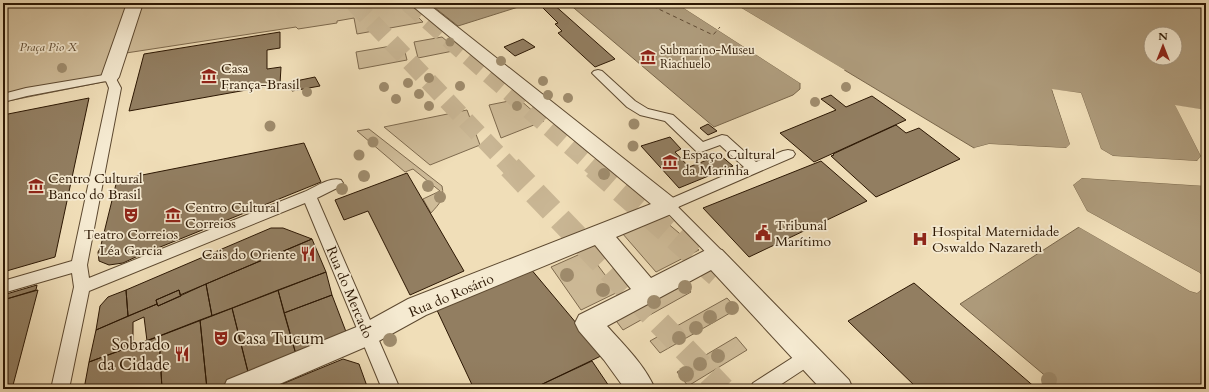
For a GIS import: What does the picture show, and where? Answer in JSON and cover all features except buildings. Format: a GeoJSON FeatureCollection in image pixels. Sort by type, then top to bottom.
{"type":"FeatureCollection","features":[{"type":"Feature","properties":{"kind":"street"},"geometry":{"type":"LineString","coordinates":[[110,77],[135,3]]}},
{"type":"Feature","properties":{"kind":"street"},"geometry":{"type":"LineString","coordinates":[[416,3],[668,206]]}},
{"type":"Feature","properties":{"kind":"street","name":"Rua do Rosário"},"geometry":{"type":"LineString","coordinates":[[237,389],[368,334],[417,307],[668,206]]}},
{"type":"Feature","properties":{"kind":"street"},"geometry":{"type":"LineString","coordinates":[[600,234],[648,292]]}},
{"type":"Feature","properties":{"kind":"street"},"geometry":{"type":"LineString","coordinates":[[641,389],[614,352],[588,323],[714,257],[811,354],[838,389]]}},
{"type":"Feature","properties":{"kind":"lane"},"geometry":{"type":"LineString","coordinates":[[598,73],[631,104],[644,112],[669,118],[701,148],[722,139],[754,168]]}},
{"type":"Feature","properties":{"kind":"lane"},"geometry":{"type":"LineString","coordinates":[[3,98],[26,92],[110,77],[115,88],[79,265],[82,287],[60,389]]}},
{"type":"Feature","properties":{"kind":"lane"},"geometry":{"type":"LineString","coordinates":[[788,154],[668,206],[811,354],[851,389]]}},
{"type":"Feature","properties":{"kind":"lane"},"geometry":{"type":"LineString","coordinates":[[82,287],[309,196],[336,183]]}},
{"type":"Feature","properties":{"kind":"lane","name":"Rua do Mercado"},"geometry":{"type":"LineString","coordinates":[[309,196],[391,389]]}},
{"type":"Feature","properties":{"kind":"lane"},"geometry":{"type":"LineString","coordinates":[[3,286],[79,265]]}},
{"type":"Feature","properties":{"kind":"lane"},"geometry":{"type":"LineString","coordinates":[[759,389],[811,354]]}},
{"type":"Feature","properties":{"kind":"green space","name":"Praça Pio X"},"geometry":{"type":"Polygon","coordinates":[[[19,3],[429,3],[432,6],[411,10],[423,22],[357,34],[354,18],[337,21],[337,23],[298,29],[296,27],[126,53],[118,79],[3,102],[3,5],[19,3]]]}},
{"type":"Feature","properties":{"kind":"green space"},"geometry":{"type":"Polygon","coordinates":[[[442,37],[458,50],[418,58],[414,42],[442,37]]]}},
{"type":"Feature","properties":{"kind":"green space"},"geometry":{"type":"Polygon","coordinates":[[[403,44],[407,60],[359,69],[356,52],[403,44]]]}},
{"type":"Feature","properties":{"kind":"green space"},"geometry":{"type":"Polygon","coordinates":[[[519,99],[544,121],[501,138],[489,105],[519,99]]]}},
{"type":"Feature","properties":{"kind":"green space"},"geometry":{"type":"Polygon","coordinates":[[[467,110],[480,145],[430,165],[384,127],[467,110]]]}},
{"type":"Feature","properties":{"kind":"green space"},"geometry":{"type":"Polygon","coordinates":[[[369,129],[442,186],[442,198],[431,213],[423,199],[440,191],[413,169],[405,172],[357,131],[369,129]]]}},
{"type":"Feature","properties":{"kind":"green space"},"geometry":{"type":"Polygon","coordinates":[[[659,216],[699,250],[656,272],[622,233],[659,216]]]}},
{"type":"Feature","properties":{"kind":"green space"},"geometry":{"type":"Polygon","coordinates":[[[587,251],[618,292],[581,310],[551,267],[587,251]]]}},
{"type":"Feature","properties":{"kind":"green space"},"geometry":{"type":"Polygon","coordinates":[[[682,281],[691,292],[623,330],[614,318],[682,281]]]}},
{"type":"Feature","properties":{"kind":"green space"},"geometry":{"type":"Polygon","coordinates":[[[727,298],[737,309],[660,353],[650,341],[727,298]]]}},
{"type":"Feature","properties":{"kind":"green space"},"geometry":{"type":"Polygon","coordinates":[[[736,337],[747,350],[688,386],[677,372],[736,337]]]}},
{"type":"Feature","properties":{"kind":"shaded area"},"geometry":{"type":"Polygon","coordinates":[[[429,3],[531,3],[458,26],[429,3]]]}},
{"type":"Feature","properties":{"kind":"shaded area"},"geometry":{"type":"Polygon","coordinates":[[[568,3],[676,3],[800,83],[800,89],[793,95],[714,127],[568,3]]]}},
{"type":"Feature","properties":{"kind":"shaded area"},"geometry":{"type":"Polygon","coordinates":[[[733,3],[1206,3],[1206,111],[1176,106],[1201,156],[1197,161],[1113,156],[1101,149],[1081,93],[1052,90],[1070,144],[1066,148],[989,144],[974,148],[733,3]]]}},
{"type":"Feature","properties":{"kind":"shaded area"},"geometry":{"type":"Polygon","coordinates":[[[1082,178],[1206,186],[1206,279],[1200,273],[1087,211],[1073,185],[1082,178]]]}},
{"type":"Feature","properties":{"kind":"shaded area"},"geometry":{"type":"Polygon","coordinates":[[[1079,227],[1190,291],[1197,293],[1206,286],[1206,389],[1061,389],[960,304],[1079,227]]]}},
{"type":"Feature","properties":{"kind":"pier"},"geometry":{"type":"Polygon","coordinates":[[[676,3],[680,3],[802,83],[800,83],[676,3]]]}},
{"type":"Feature","properties":{"kind":"pier"},"geometry":{"type":"Polygon","coordinates":[[[731,3],[733,3],[845,70],[842,71],[731,3]]]}},
{"type":"Feature","properties":{"kind":"pier"},"geometry":{"type":"Polygon","coordinates":[[[1052,89],[1081,93],[1101,149],[1113,156],[1197,161],[1201,156],[1175,105],[1206,110],[1206,113],[1179,108],[1203,157],[1197,163],[1112,158],[1099,150],[1079,95],[1055,92],[1072,144],[1067,150],[989,146],[976,150],[974,148],[989,144],[1066,148],[1070,144],[1052,89]]]}},
{"type":"Feature","properties":{"kind":"pier"},"geometry":{"type":"Polygon","coordinates":[[[1082,176],[1206,184],[1206,186],[1082,178],[1073,185],[1087,211],[1200,273],[1206,281],[1198,274],[1086,213],[1071,185],[1082,176]]]}},
{"type":"Feature","properties":{"kind":"pier"},"geometry":{"type":"Polygon","coordinates":[[[1077,226],[1080,226],[1191,289],[1197,291],[1206,284],[1206,286],[1197,293],[1190,291],[1077,226]]]}},
{"type":"Feature","properties":{"kind":"ferry route"},"geometry":{"type":"LineString","coordinates":[[646,3],[713,35],[720,27]]}},
{"type":"Feature","properties":{"kind":"tunnel"},"geometry":{"type":"LineString","coordinates":[[354,3],[511,168]]}},
{"type":"Feature","properties":{"kind":"tunnel"},"geometry":{"type":"LineString","coordinates":[[408,3],[595,168]]}},
{"type":"Feature","properties":{"kind":"tunnel"},"geometry":{"type":"LineString","coordinates":[[510,167],[723,389]]}},
{"type":"Feature","properties":{"kind":"tunnel"},"geometry":{"type":"LineString","coordinates":[[594,167],[717,275]]}},
{"type":"Feature","properties":{"kind":"place","name":"Submarino-Museu Riachuelo"},"geometry":{"type":"Point","coordinates":[648,57]}},
{"type":"Feature","properties":{"kind":"place","name":"Casa França-Brasil"},"geometry":{"type":"Point","coordinates":[209,76]}},
{"type":"Feature","properties":{"kind":"place","name":"Espaço Cultural da Marinha"},"geometry":{"type":"Point","coordinates":[670,162]}},
{"type":"Feature","properties":{"kind":"place","name":"Centro Cultural Banco do Brasil"},"geometry":{"type":"Point","coordinates":[36,186]}},
{"type":"Feature","properties":{"kind":"place","name":"Teatro Correios Léa Garcia"},"geometry":{"type":"Point","coordinates":[131,215]}},
{"type":"Feature","properties":{"kind":"place","name":"Centro Cultural Correios"},"geometry":{"type":"Point","coordinates":[173,215]}},
{"type":"Feature","properties":{"kind":"place","name":"Tribunal Marítimo"},"geometry":{"type":"Point","coordinates":[763,233]}},
{"type":"Feature","properties":{"kind":"place","name":"Hospital Maternidade Oswaldo Nazareth"},"geometry":{"type":"Point","coordinates":[920,239]}},
{"type":"Feature","properties":{"kind":"place","name":"Cais do Oriente"},"geometry":{"type":"Point","coordinates":[308,254]}},
{"type":"Feature","properties":{"kind":"place","name":"Casa Tucum"},"geometry":{"type":"Point","coordinates":[221,338]}},
{"type":"Feature","properties":{"kind":"place","name":"Sobrado da Cidade"},"geometry":{"type":"Point","coordinates":[182,354]}}]}
